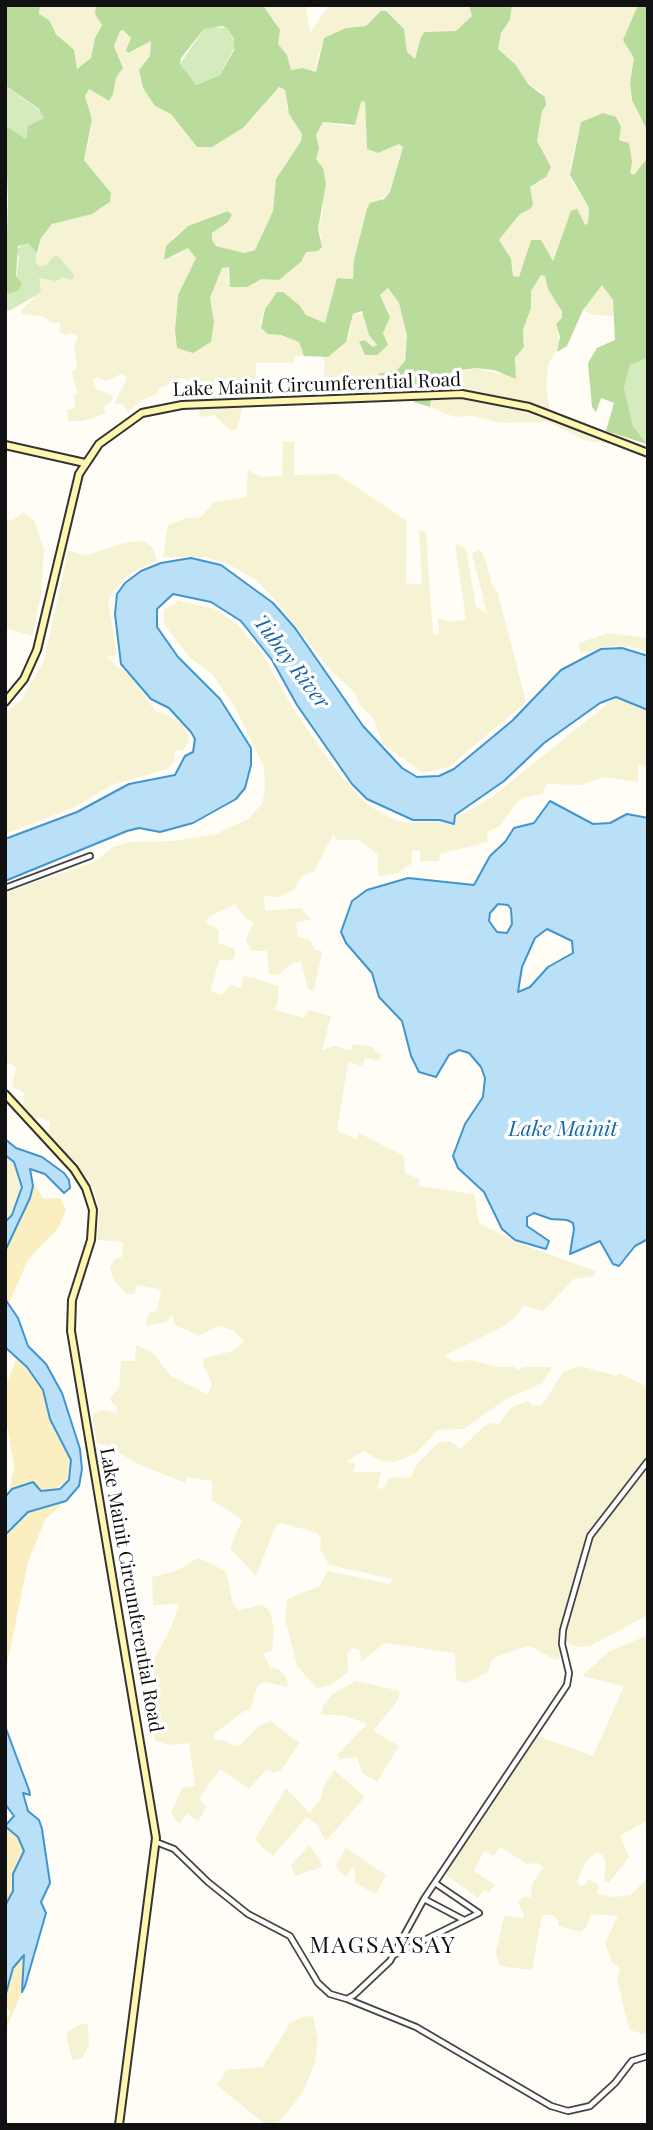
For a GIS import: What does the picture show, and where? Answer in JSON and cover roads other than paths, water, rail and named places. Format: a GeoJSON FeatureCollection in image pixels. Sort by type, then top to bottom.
{"type":"FeatureCollection","features":[{"type":"Feature","properties":{"kind":"main road","name":"Lake Mainit Circumferential Road"},"geometry":{"type":"LineString","coordinates":[[5,702],[24,680],[37,650],[73,491],[85,463],[115,431],[135,416],[155,409],[435,392],[474,395],[528,407],[648,453]]}},
{"type":"Feature","properties":{"kind":"main road"},"geometry":{"type":"LineString","coordinates":[[5,445],[85,463]]}},
{"type":"Feature","properties":{"kind":"main road","name":"Lake Mainit Circumferential Road"},"geometry":{"type":"LineString","coordinates":[[5,1094],[74,1169],[92,1203],[92,1232],[72,1300],[71,1331],[156,1842],[119,2125]]}},
{"type":"Feature","properties":{"kind":"street"},"geometry":{"type":"LineString","coordinates":[[5,888],[90,856]]}},
{"type":"Feature","properties":{"kind":"street"},"geometry":{"type":"LineString","coordinates":[[347,1999],[371,1981],[393,1955],[424,1899],[568,1685],[569,1673],[562,1644],[565,1620],[590,1536],[648,1461]]}},
{"type":"Feature","properties":{"kind":"street"},"geometry":{"type":"LineString","coordinates":[[156,1842],[174,1849],[208,1882],[248,1914],[290,1936],[318,1983],[335,1997],[347,1999],[416,2027],[551,2106],[568,2111],[590,2106],[615,2083],[632,2061],[648,2056]]}},
{"type":"Feature","properties":{"kind":"street"},"geometry":{"type":"LineString","coordinates":[[393,1955],[478,1914],[478,1910],[435,1883]]}},
{"type":"Feature","properties":{"kind":"street"},"geometry":{"type":"LineString","coordinates":[[424,1899],[465,1920]]}},
{"type":"Feature","properties":{"kind":"water","name":"Tubay River"},"geometry":{"type":"Polygon","coordinates":[[[191,558],[221,565],[273,603],[295,628],[363,726],[402,768],[417,777],[439,776],[454,769],[512,721],[561,670],[601,649],[622,648],[648,656],[648,710],[616,697],[600,703],[544,743],[504,781],[455,815],[454,824],[440,820],[413,820],[367,799],[352,784],[297,705],[272,660],[241,621],[211,602],[173,594],[157,609],[157,627],[178,657],[220,699],[251,748],[251,765],[245,788],[236,799],[193,823],[160,832],[139,828],[127,831],[5,881],[5,839],[77,812],[129,784],[175,775],[185,756],[193,752],[195,739],[191,732],[169,708],[151,699],[121,664],[115,614],[117,594],[125,583],[141,571],[161,563],[191,558]]]}},
{"type":"Feature","properties":{"kind":"water","name":"Lake Mainit"},"geometry":{"type":"Polygon","coordinates":[[[550,801],[593,824],[610,823],[627,814],[648,818],[648,1239],[635,1246],[619,1266],[613,1264],[600,1241],[570,1254],[574,1229],[573,1223],[567,1220],[551,1219],[534,1213],[527,1217],[527,1226],[549,1241],[546,1249],[515,1240],[502,1229],[484,1192],[458,1168],[453,1156],[465,1124],[483,1097],[485,1078],[481,1067],[469,1053],[459,1050],[449,1055],[436,1077],[419,1072],[411,1056],[402,1021],[379,997],[372,973],[346,943],[341,932],[352,901],[367,890],[408,878],[474,885],[490,856],[505,842],[514,828],[534,823],[550,801]],[[498,904],[490,913],[489,921],[497,932],[507,933],[512,924],[511,909],[508,905],[498,904]],[[547,929],[535,938],[522,967],[518,992],[530,987],[548,967],[573,953],[572,941],[547,929]]]}},
{"type":"Feature","properties":{"kind":"water"},"geometry":{"type":"Polygon","coordinates":[[[5,1139],[16,1148],[42,1157],[64,1173],[70,1188],[64,1193],[45,1174],[30,1169],[33,1186],[30,1198],[5,1251],[5,1222],[12,1215],[22,1187],[14,1162],[5,1155],[5,1139]]]}},
{"type":"Feature","properties":{"kind":"water"},"geometry":{"type":"Polygon","coordinates":[[[5,1299],[18,1318],[28,1346],[46,1364],[62,1393],[80,1449],[82,1469],[79,1486],[66,1501],[28,1512],[5,1535],[5,1497],[12,1489],[33,1482],[41,1491],[60,1489],[69,1480],[71,1460],[50,1419],[43,1390],[27,1367],[5,1347],[5,1299]]]}},
{"type":"Feature","properties":{"kind":"water"},"geometry":{"type":"Polygon","coordinates":[[[5,1726],[29,1790],[30,1795],[23,1793],[28,1811],[39,1820],[42,1829],[50,1883],[41,1902],[46,1913],[25,1986],[22,1992],[24,1955],[13,1968],[5,1997],[5,1906],[13,1891],[13,1874],[24,1851],[18,1837],[5,1826],[14,1816],[5,1804],[5,1726]]]}},
{"type":"Feature","properties":{"kind":"district","name":"MAGSAYSAY"},"geometry":{"type":"Point","coordinates":[383,1946]}}]}
